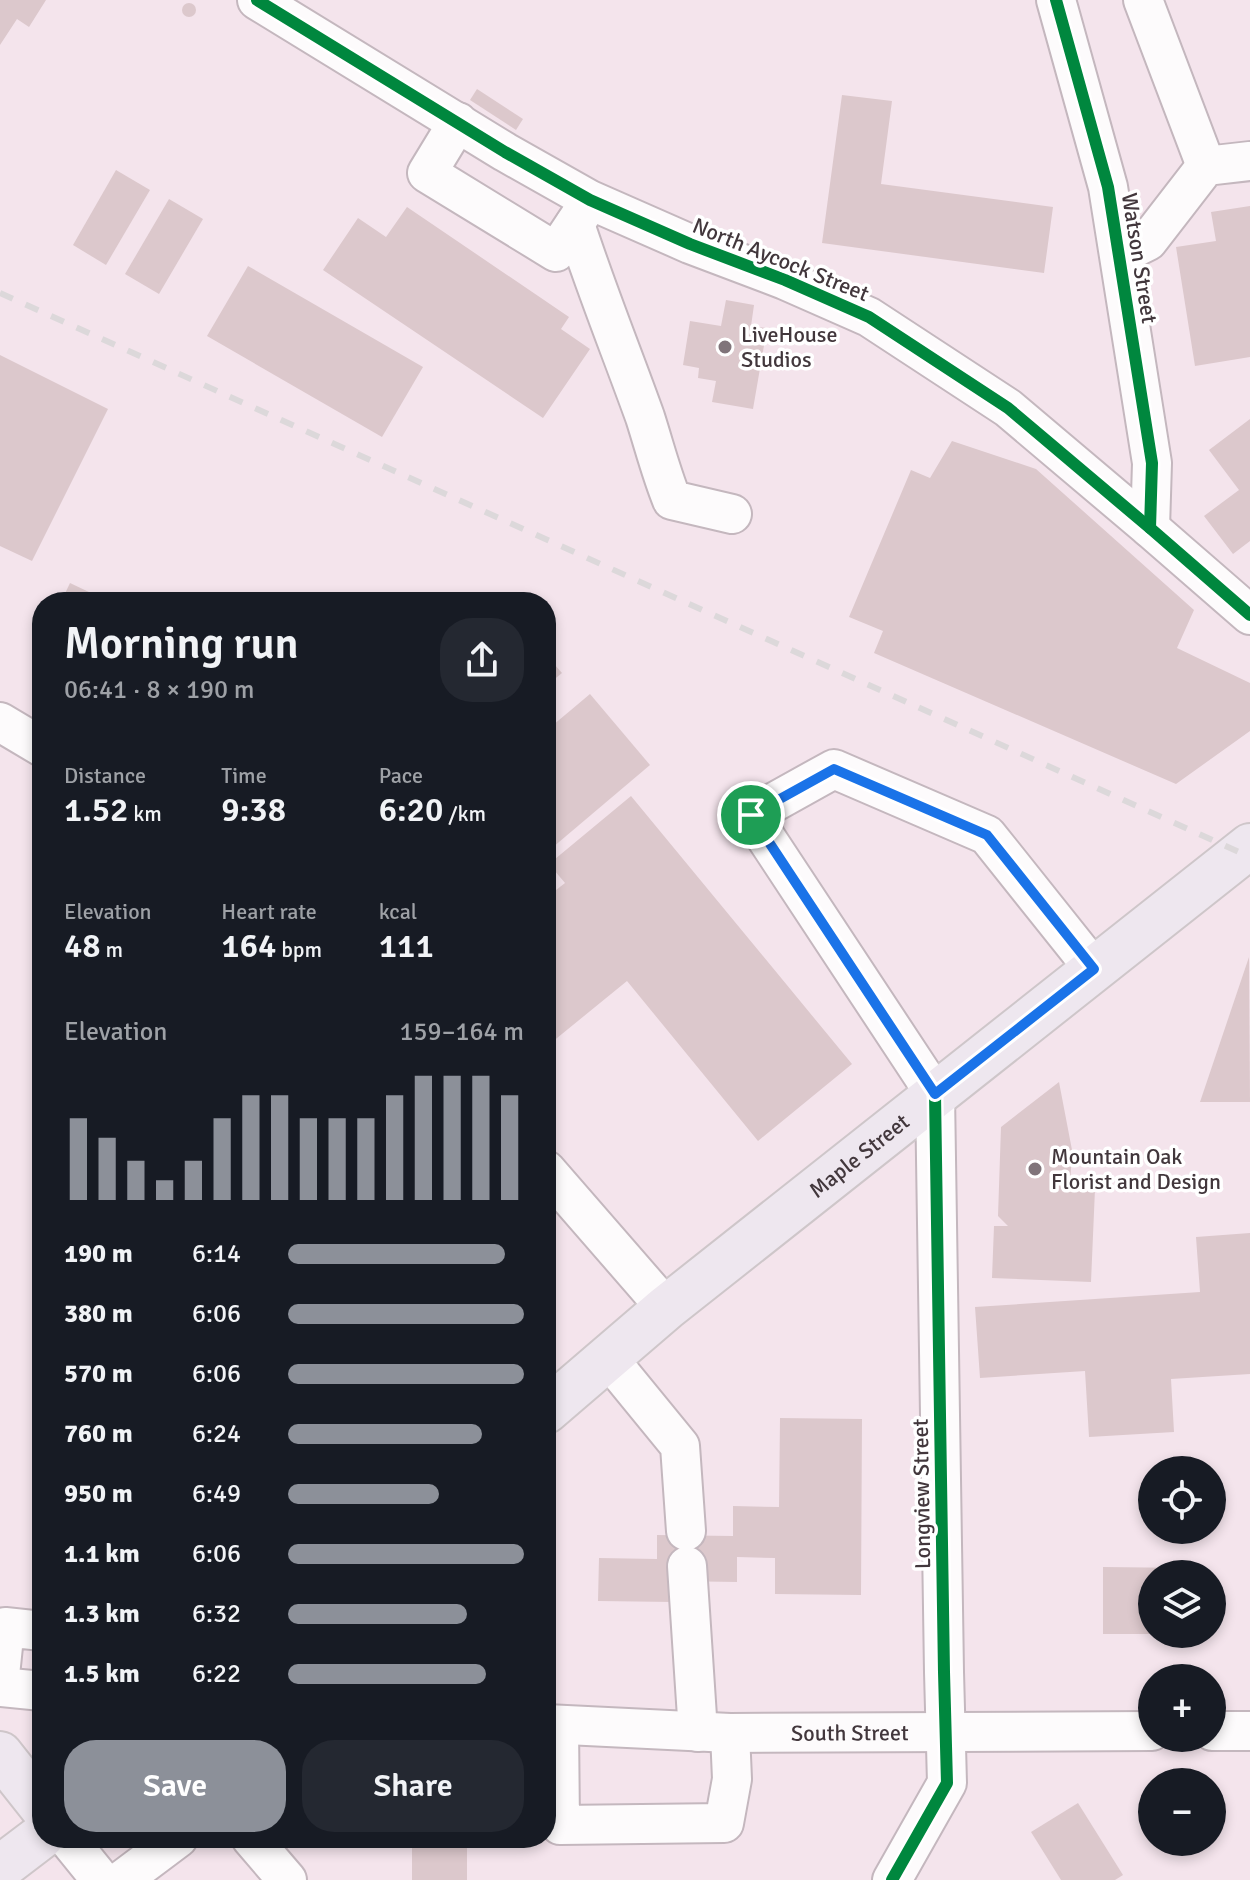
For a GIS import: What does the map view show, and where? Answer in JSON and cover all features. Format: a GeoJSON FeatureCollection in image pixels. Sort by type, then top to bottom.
{"type":"FeatureCollection","features":[{"type":"Feature","properties":{"kind":"main road","name":"Maple Street"},"geometry":{"type":"LineString","coordinates":[[556,1402],[666,1308],[1250,846]]}},
{"type":"Feature","properties":{"kind":"main road"},"geometry":{"type":"LineString","coordinates":[[0,1754],[32,1794]]}},
{"type":"Feature","properties":{"kind":"main road"},"geometry":{"type":"LineString","coordinates":[[0,1868],[32,1844]]}},
{"type":"Feature","properties":{"kind":"street","name":"North Aycock Street"},"geometry":{"type":"LineString","coordinates":[[257,0],[505,152],[582,212],[690,244],[785,280],[869,317],[1008,408],[1250,615]]}},
{"type":"Feature","properties":{"kind":"street","name":"Watson Street"},"geometry":{"type":"LineString","coordinates":[[1056,0],[1108,187],[1152,463],[1150,528]]}},
{"type":"Feature","properties":{"kind":"street"},"geometry":{"type":"LineString","coordinates":[[1143,0],[1206,166]]}},
{"type":"Feature","properties":{"kind":"street"},"geometry":{"type":"LineString","coordinates":[[458,122],[427,173],[556,252],[582,212]]}},
{"type":"Feature","properties":{"kind":"street"},"geometry":{"type":"LineString","coordinates":[[1120,255],[1148,241],[1206,166],[1250,161]]}},
{"type":"Feature","properties":{"kind":"street"},"geometry":{"type":"LineString","coordinates":[[582,212],[598,293],[672,500],[732,514]]}},
{"type":"Feature","properties":{"kind":"street"},"geometry":{"type":"LineString","coordinates":[[0,722],[32,741]]}},
{"type":"Feature","properties":{"kind":"street"},"geometry":{"type":"LineString","coordinates":[[935,1094],[751,815],[834,769],[987,835],[1094,969]]}},
{"type":"Feature","properties":{"kind":"street","name":"Longview Street"},"geometry":{"type":"LineString","coordinates":[[892,1880],[947,1783],[935,1094]]}},
{"type":"Feature","properties":{"kind":"street"},"geometry":{"type":"LineString","coordinates":[[556,1182],[666,1308]]}},
{"type":"Feature","properties":{"kind":"street"},"geometry":{"type":"LineString","coordinates":[[556,1774],[560,1825],[724,1823],[732,1779],[714,1732],[686,1548],[680,1446],[608,1358]]}},
{"type":"Feature","properties":{"kind":"street"},"geometry":{"type":"LineString","coordinates":[[0,1675],[5,1627],[32,1630]]}},
{"type":"Feature","properties":{"kind":"street"},"geometry":{"type":"LineString","coordinates":[[0,1687],[32,1690]]}},
{"type":"Feature","properties":{"kind":"street","name":"South Street"},"geometry":{"type":"LineString","coordinates":[[556,1724],[714,1732],[1138,1731]]}},
{"type":"Feature","properties":{"kind":"street"},"geometry":{"type":"LineString","coordinates":[[1226,1731],[1250,1731]]}},
{"type":"Feature","properties":{"kind":"street"},"geometry":{"type":"LineString","coordinates":[[75,1848],[101,1880]]}},
{"type":"Feature","properties":{"kind":"street"},"geometry":{"type":"LineString","coordinates":[[122,1880],[165,1848]]}},
{"type":"Feature","properties":{"kind":"street"},"geometry":{"type":"LineString","coordinates":[[260,1848],[287,1880]]}},
{"type":"Feature","properties":{"kind":"building"},"geometry":{"type":"Polygon","coordinates":[[[0,0],[46,0],[29,27],[17,19],[0,45],[0,0]]]}},
{"type":"Feature","properties":{"kind":"building"},"geometry":{"type":"Polygon","coordinates":[[[189,3],[196,10],[189,17],[182,10],[189,3]]]}},
{"type":"Feature","properties":{"kind":"building"},"geometry":{"type":"Polygon","coordinates":[[[477,89],[523,119],[516,130],[470,100],[477,89]]]}},
{"type":"Feature","properties":{"kind":"building"},"geometry":{"type":"Polygon","coordinates":[[[842,95],[892,101],[881,184],[1053,207],[1044,273],[822,243],[842,95]]]}},
{"type":"Feature","properties":{"kind":"building"},"geometry":{"type":"Polygon","coordinates":[[[116,170],[150,190],[106,265],[73,245],[116,170]]]}},
{"type":"Feature","properties":{"kind":"building"},"geometry":{"type":"Polygon","coordinates":[[[169,199],[203,219],[159,294],[125,274],[169,199]]]}},
{"type":"Feature","properties":{"kind":"building"},"geometry":{"type":"Polygon","coordinates":[[[1250,206],[1250,357],[1195,366],[1176,247],[1216,241],[1211,212],[1250,206]]]}},
{"type":"Feature","properties":{"kind":"building"},"geometry":{"type":"Polygon","coordinates":[[[407,207],[569,317],[561,329],[590,349],[543,418],[323,270],[358,218],[386,237],[407,207]]]}},
{"type":"Feature","properties":{"kind":"building"},"geometry":{"type":"Polygon","coordinates":[[[248,266],[423,367],[382,437],[207,336],[248,266]]]}},
{"type":"Feature","properties":{"kind":"building","name":"LiveHouse Studios"},"geometry":{"type":"Polygon","coordinates":[[[726,300],[754,305],[751,326],[767,328],[753,409],[712,402],[716,381],[698,378],[699,368],[683,365],[690,321],[721,326],[726,300]]]}},
{"type":"Feature","properties":{"kind":"building"},"geometry":{"type":"Polygon","coordinates":[[[0,355],[108,409],[32,561],[0,546],[0,355]]]}},
{"type":"Feature","properties":{"kind":"building"},"geometry":{"type":"Polygon","coordinates":[[[1250,419],[1250,541],[1233,554],[1204,516],[1239,490],[1209,450],[1250,419]]]}},
{"type":"Feature","properties":{"kind":"building"},"geometry":{"type":"Polygon","coordinates":[[[952,441],[1036,469],[1194,610],[1177,648],[1250,683],[1250,731],[1176,784],[874,653],[883,631],[849,617],[911,470],[930,478],[952,441]]]}},
{"type":"Feature","properties":{"kind":"building"},"geometry":{"type":"Polygon","coordinates":[[[70,583],[89,592],[66,592],[70,583]]]}},
{"type":"Feature","properties":{"kind":"building"},"geometry":{"type":"Polygon","coordinates":[[[590,694],[650,765],[556,845],[556,723],[590,694]]]}},
{"type":"Feature","properties":{"kind":"building"},"geometry":{"type":"Polygon","coordinates":[[[631,796],[852,1064],[758,1141],[627,981],[556,1039],[556,890],[565,883],[556,872],[556,858],[631,796]]]}},
{"type":"Feature","properties":{"kind":"building"},"geometry":{"type":"Polygon","coordinates":[[[1249,957],[1250,1102],[1200,1102],[1249,957]]]}},
{"type":"Feature","properties":{"kind":"building","name":"Mountain Oak Florist and Design"},"geometry":{"type":"Polygon","coordinates":[[[1059,1082],[1072,1150],[1070,1188],[1095,1189],[1091,1282],[992,1278],[994,1226],[1008,1226],[998,1216],[1001,1127],[1059,1082]]]}},
{"type":"Feature","properties":{"kind":"building"},"geometry":{"type":"Polygon","coordinates":[[[1250,1233],[1250,1374],[1171,1379],[1174,1432],[1089,1437],[1085,1371],[980,1378],[975,1307],[1200,1292],[1196,1237],[1250,1233]]]}},
{"type":"Feature","properties":{"kind":"building"},"geometry":{"type":"Polygon","coordinates":[[[780,1418],[862,1419],[861,1595],[775,1594],[775,1558],[737,1557],[737,1582],[673,1581],[673,1602],[598,1601],[599,1558],[657,1559],[657,1535],[733,1536],[733,1506],[779,1507],[780,1418]]]}},
{"type":"Feature","properties":{"kind":"building"},"geometry":{"type":"Polygon","coordinates":[[[1103,1567],[1138,1567],[1138,1634],[1103,1634],[1103,1567]]]}},
{"type":"Feature","properties":{"kind":"building"},"geometry":{"type":"Polygon","coordinates":[[[1078,1803],[1123,1875],[1115,1880],[1061,1880],[1031,1832],[1078,1803]]]}},
{"type":"Feature","properties":{"kind":"building"},"geometry":{"type":"Polygon","coordinates":[[[412,1848],[467,1848],[467,1880],[412,1880],[412,1848]]]}},
{"type":"Feature","properties":{"kind":"railway"},"geometry":{"type":"LineString","coordinates":[[0,293],[1250,857]]}},
{"type":"Feature","properties":{"kind":"cycle path"},"geometry":{"type":"LineString","coordinates":[[257,0],[505,152],[590,200],[869,317],[1008,408],[1250,615]]}},
{"type":"Feature","properties":{"kind":"cycle path"},"geometry":{"type":"LineString","coordinates":[[1056,0],[1108,187],[1152,463],[1150,528]]}},
{"type":"Feature","properties":{"kind":"cycle path"},"geometry":{"type":"LineString","coordinates":[[892,1880],[947,1783],[935,1094]]}},
{"type":"Feature","properties":{"kind":"place","name":"LiveHouse Studios"},"geometry":{"type":"Point","coordinates":[725,347]}},
{"type":"Feature","properties":{"kind":"place","name":"Mountain Oak Florist and Design"},"geometry":{"type":"Point","coordinates":[1035,1169]}},
{"type":"Feature","properties":{"kind":"route"},"geometry":{"type":"LineString","coordinates":[[834,769],[987,835],[1094,969],[935,1094],[751,815],[834,769]]}}]}
